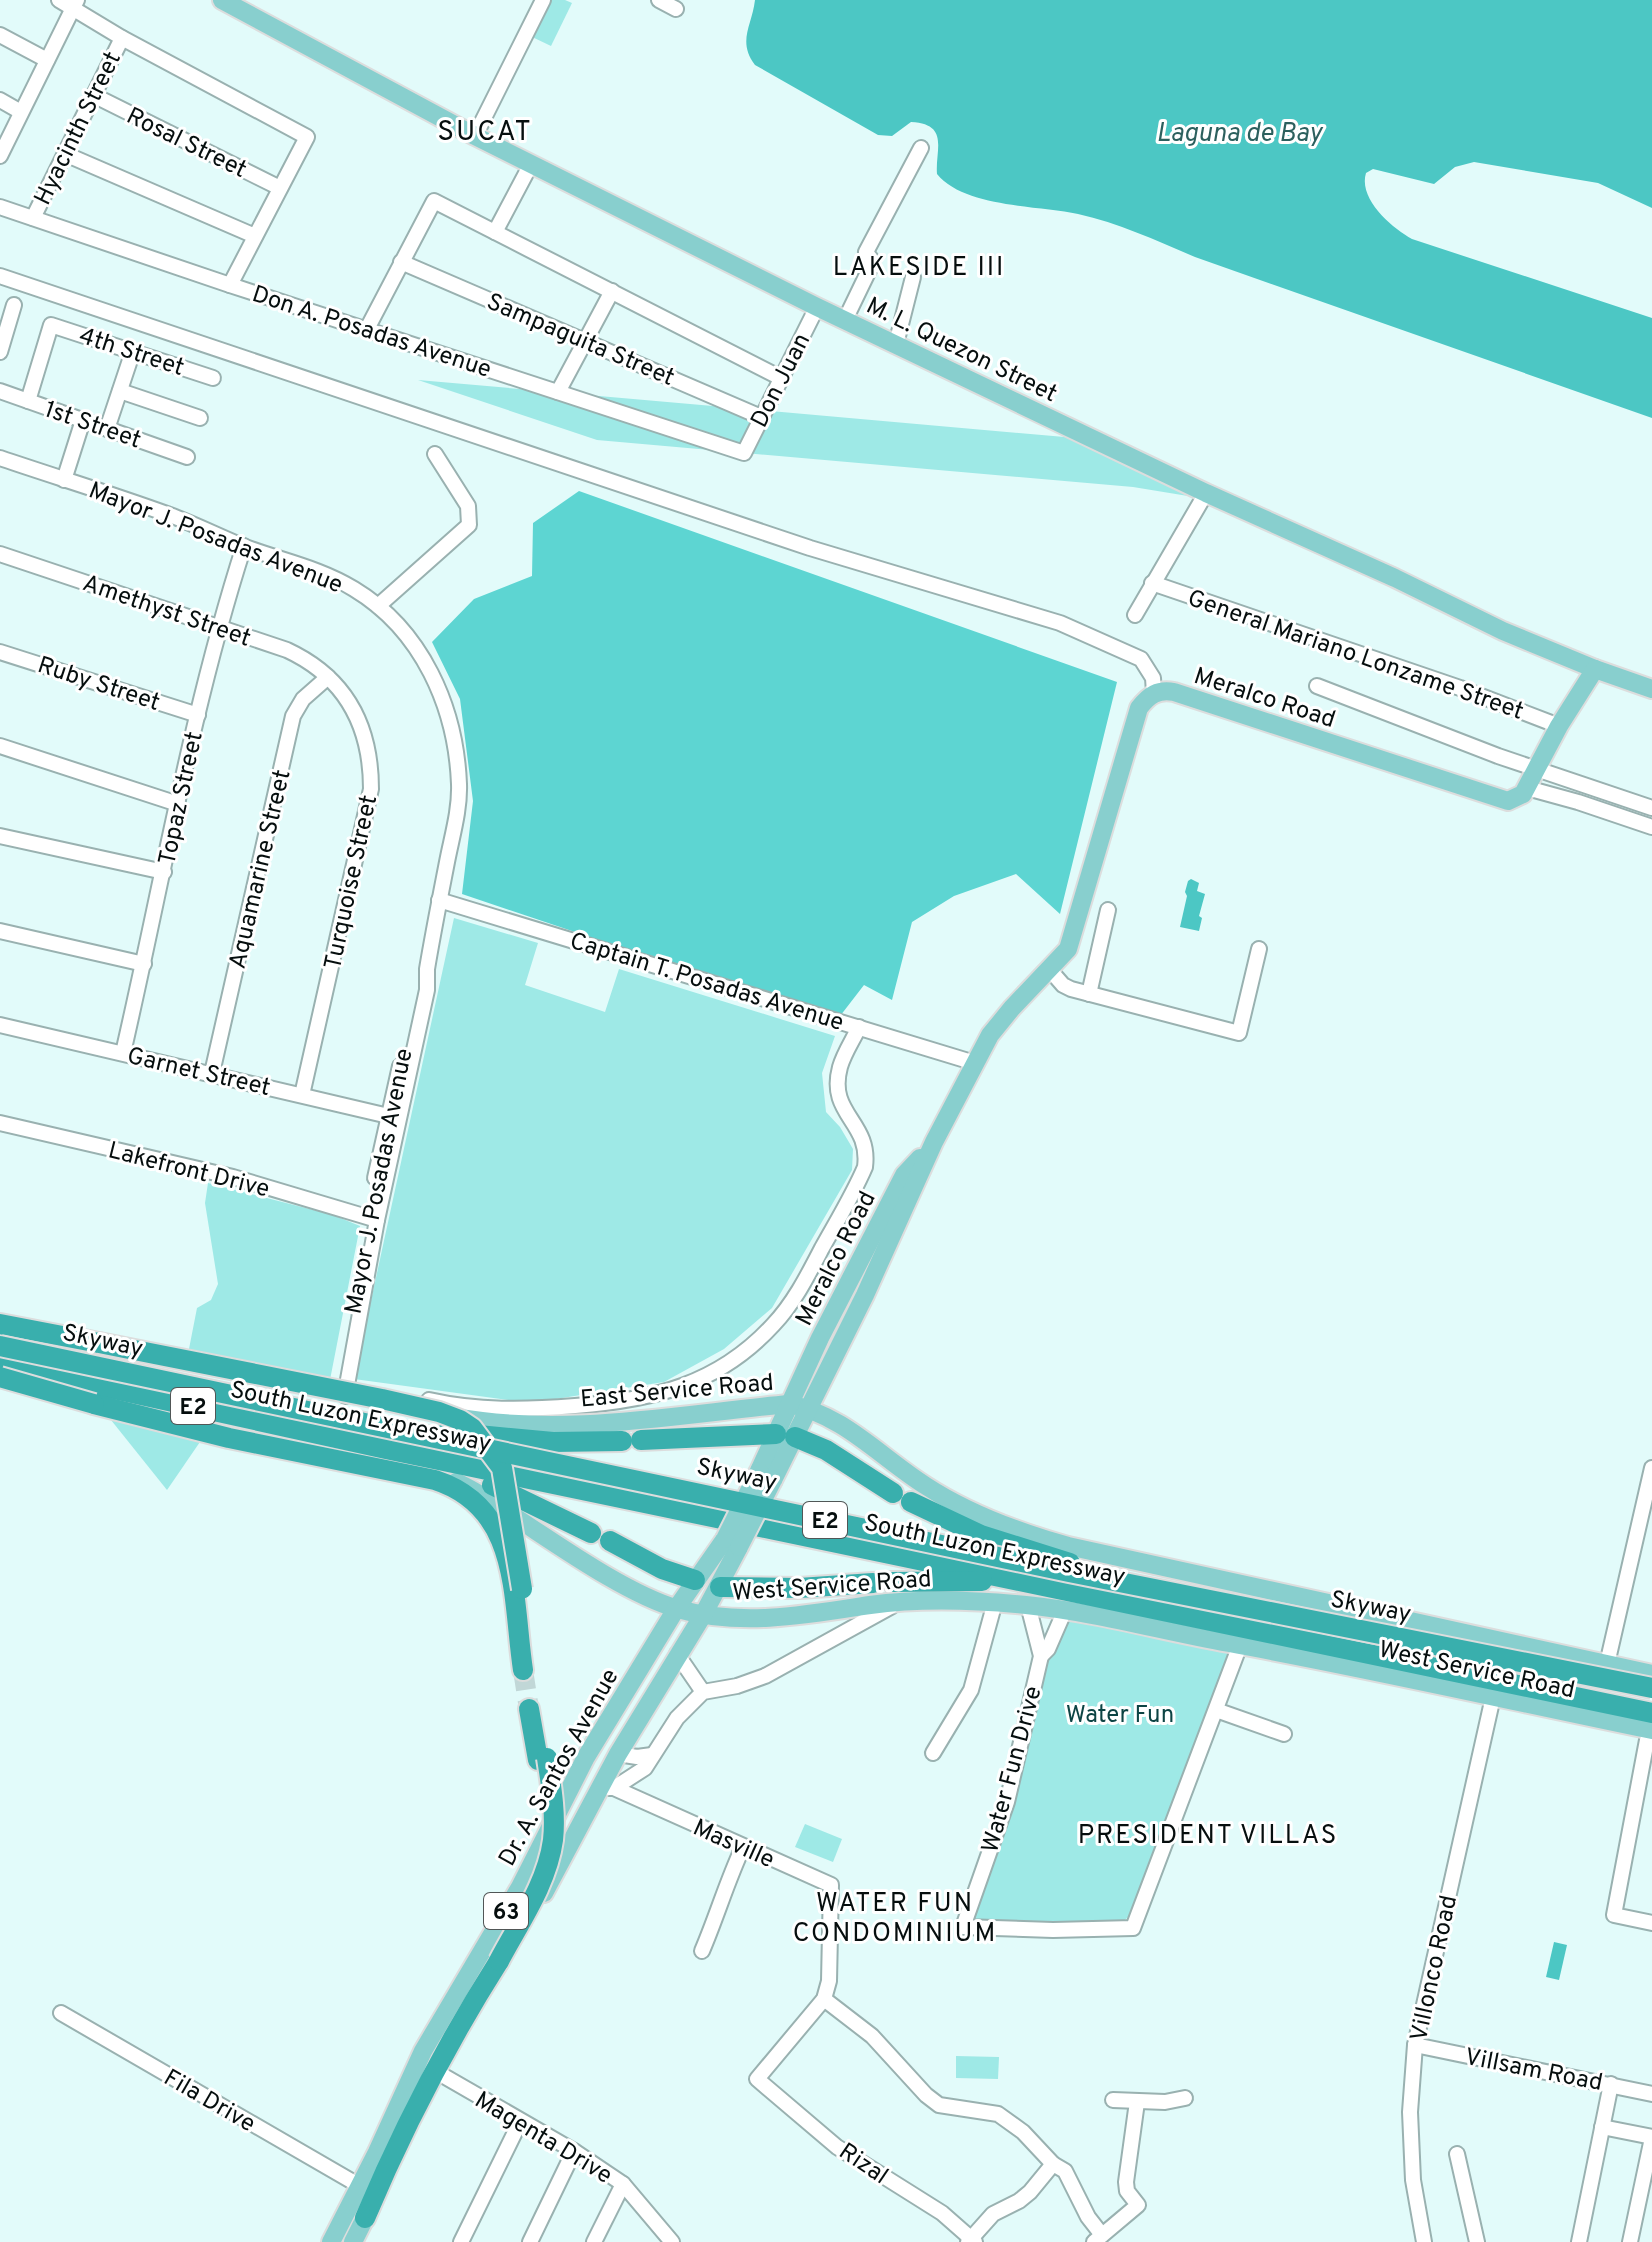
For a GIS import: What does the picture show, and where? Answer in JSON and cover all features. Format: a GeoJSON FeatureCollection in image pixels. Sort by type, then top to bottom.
{"type":"FeatureCollection","features":[{"type":"Feature","properties":{"kind":"highway"},"geometry":{"type":"LineString","coordinates":[[0,1325],[382,1399],[460,1420],[472,1428],[502,1468],[530,1669],[504,1544],[488,1516],[467,1494],[435,1480],[229,1438],[0,1377]]}},
{"type":"Feature","properties":{"kind":"highway","name":"South Luzon Expressway"},"geometry":{"type":"LineString","coordinates":[[0,1343],[447,1432],[1652,1686]]}},
{"type":"Feature","properties":{"kind":"highway","name":"Skyway"},"geometry":{"type":"LineString","coordinates":[[0,1343],[1069,1572],[1652,1686]]}},
{"type":"Feature","properties":{"kind":"highway","name":"Skyway"},"geometry":{"type":"LineString","coordinates":[[0,1358],[408,1441],[1066,1582],[1652,1700]]}},
{"type":"Feature","properties":{"kind":"highway","name":"South Luzon Expressway"},"geometry":{"type":"LineString","coordinates":[[0,1364],[1067,1601],[1652,1713]]}},
{"type":"Feature","properties":{"kind":"highway"},"geometry":{"type":"LineString","coordinates":[[447,1432],[553,1442],[786,1435],[826,1450],[902,1498],[981,1535],[1070,1563]]}},
{"type":"Feature","properties":{"kind":"highway"},"geometry":{"type":"LineString","coordinates":[[386,1449],[469,1475],[662,1569],[695,1580]]}},
{"type":"Feature","properties":{"kind":"highway"},"geometry":{"type":"LineString","coordinates":[[720,1587],[799,1588],[993,1581],[1067,1601]]}},
{"type":"Feature","properties":{"kind":"highway"},"geometry":{"type":"LineString","coordinates":[[377,2152],[542,1882],[553,1840],[553,1801],[535,1708]]}},
{"type":"Feature","properties":{"kind":"highway"},"geometry":{"type":"LineString","coordinates":[[365,2218],[396,2144],[495,1959]]}},
{"type":"Feature","properties":{"kind":"main road","name":"M. L. Quezon Street"},"geometry":{"type":"LineString","coordinates":[[222,0],[475,136],[817,307],[1503,631],[1652,689]]}},
{"type":"Feature","properties":{"kind":"main road"},"geometry":{"type":"LineString","coordinates":[[1527,788],[1559,726],[1595,669]]}},
{"type":"Feature","properties":{"kind":"main road","name":"Meralco Road"},"geometry":{"type":"LineString","coordinates":[[810,1408],[934,1142],[974,1065],[995,1028],[1068,949],[1139,708],[1154,693],[1165,690],[1207,703],[1496,799],[1508,801],[1518,798],[1527,788]]}},
{"type":"Feature","properties":{"kind":"main road","name":"Meralco Road"},"geometry":{"type":"LineString","coordinates":[[789,1404],[904,1175],[934,1142]]}},
{"type":"Feature","properties":{"kind":"main road","name":"East Service Road"},"geometry":{"type":"LineString","coordinates":[[0,1325],[220,1374],[342,1389],[368,1400],[502,1425],[624,1420],[789,1404],[810,1408],[847,1428],[901,1470],[952,1502],[1030,1535],[1370,1614],[1652,1674]]}},
{"type":"Feature","properties":{"kind":"main road","name":"West Service Road"},"geometry":{"type":"LineString","coordinates":[[0,1383],[426,1471],[479,1494],[645,1596],[676,1609],[703,1615],[780,1617],[903,1602],[1028,1605],[1067,1601],[1240,1645],[1493,1697],[1649,1735]]}},
{"type":"Feature","properties":{"kind":"main road","name":"Dr. A. Santos Avenue"},"geometry":{"type":"LineString","coordinates":[[786,1435],[789,1404]]}},
{"type":"Feature","properties":{"kind":"main road","name":"Dr. A. Santos Avenue"},"geometry":{"type":"LineString","coordinates":[[353,2242],[442,2075],[606,1788],[618,1754],[720,1587],[732,1543],[786,1435],[810,1408]]}},
{"type":"Feature","properties":{"kind":"main road","name":"Dr. A. Santos Avenue"},"geometry":{"type":"LineString","coordinates":[[331,2242],[423,2051],[520,1887],[586,1757],[695,1580],[732,1543]]}},
{"type":"Feature","properties":{"kind":"main road"},"geometry":{"type":"LineString","coordinates":[[695,1580],[720,1587]]}},
{"type":"Feature","properties":{"kind":"main road"},"geometry":{"type":"LineString","coordinates":[[657,1640],[677,1654]]}},
{"type":"Feature","properties":{"kind":"street"},"geometry":{"type":"LineString","coordinates":[[59,0],[75,4],[122,38],[307,137],[230,285]]}},
{"type":"Feature","properties":{"kind":"street"},"geometry":{"type":"LineString","coordinates":[[475,136],[543,0]]}},
{"type":"Feature","properties":{"kind":"street"},"geometry":{"type":"LineString","coordinates":[[659,0],[676,9]]}},
{"type":"Feature","properties":{"kind":"street"},"geometry":{"type":"LineString","coordinates":[[0,154],[75,4]]}},
{"type":"Feature","properties":{"kind":"street"},"geometry":{"type":"LineString","coordinates":[[0,35],[47,60]]}},
{"type":"Feature","properties":{"kind":"street","name":"Hyacinth Street"},"geometry":{"type":"LineString","coordinates":[[33,218],[122,38]]}},
{"type":"Feature","properties":{"kind":"street","name":"Rosal Street"},"geometry":{"type":"LineString","coordinates":[[93,95],[280,188]]}},
{"type":"Feature","properties":{"kind":"street"},"geometry":{"type":"LineString","coordinates":[[0,100],[21,112]]}},
{"type":"Feature","properties":{"kind":"street"},"geometry":{"type":"LineString","coordinates":[[845,320],[873,262],[866,252],[921,148]]}},
{"type":"Feature","properties":{"kind":"street"},"geometry":{"type":"LineString","coordinates":[[65,154],[255,236]]}},
{"type":"Feature","properties":{"kind":"street"},"geometry":{"type":"LineString","coordinates":[[495,232],[531,164]]}},
{"type":"Feature","properties":{"kind":"street"},"geometry":{"type":"LineString","coordinates":[[367,329],[434,201],[781,378]]}},
{"type":"Feature","properties":{"kind":"street","name":"Don A. Posadas Avenue"},"geometry":{"type":"LineString","coordinates":[[0,207],[744,453]]}},
{"type":"Feature","properties":{"kind":"street","name":"Sampaguita Street"},"geometry":{"type":"LineString","coordinates":[[401,262],[761,417]]}},
{"type":"Feature","properties":{"kind":"street"},"geometry":{"type":"LineString","coordinates":[[0,276],[782,539],[1060,623],[1141,659],[1153,678],[1154,693]]}},
{"type":"Feature","properties":{"kind":"street"},"geometry":{"type":"LineString","coordinates":[[896,344],[913,277]]}},
{"type":"Feature","properties":{"kind":"street"},"geometry":{"type":"LineString","coordinates":[[558,392],[612,291]]}},
{"type":"Feature","properties":{"kind":"street"},"geometry":{"type":"LineString","coordinates":[[0,352],[14,305]]}},
{"type":"Feature","properties":{"kind":"street","name":"Don Juan"},"geometry":{"type":"LineString","coordinates":[[744,453],[817,307]]}},
{"type":"Feature","properties":{"kind":"street","name":"4th Street"},"geometry":{"type":"LineString","coordinates":[[28,401],[51,325],[213,378]]}},
{"type":"Feature","properties":{"kind":"street"},"geometry":{"type":"LineString","coordinates":[[107,429],[133,351]]}},
{"type":"Feature","properties":{"kind":"street","name":"1st Street"},"geometry":{"type":"LineString","coordinates":[[0,391],[187,457]]}},
{"type":"Feature","properties":{"kind":"street"},"geometry":{"type":"LineString","coordinates":[[120,391],[200,418]]}},
{"type":"Feature","properties":{"kind":"street"},"geometry":{"type":"LineString","coordinates":[[64,480],[83,420]]}},
{"type":"Feature","properties":{"kind":"street"},"geometry":{"type":"LineString","coordinates":[[378,606],[469,525],[468,506],[435,454]]}},
{"type":"Feature","properties":{"kind":"street","name":"Mayor J. Posadas Avenue"},"geometry":{"type":"LineString","coordinates":[[0,458],[168,514],[354,589],[378,606],[400,629],[434,677],[452,723],[459,787],[427,969],[419,988],[372,1219],[342,1389]]}},
{"type":"Feature","properties":{"kind":"street"},"geometry":{"type":"LineString","coordinates":[[1135,615],[1206,493]]}},
{"type":"Feature","properties":{"kind":"street","name":"Topaz Street"},"geometry":{"type":"LineString","coordinates":[[123,1053],[198,715],[219,628],[244,546]]}},
{"type":"Feature","properties":{"kind":"street","name":"Amethyst Street"},"geometry":{"type":"LineString","coordinates":[[0,554],[287,650],[311,661],[328,677]]}},
{"type":"Feature","properties":{"kind":"street","name":"General Mariano Lonzame Street"},"geometry":{"type":"LineString","coordinates":[[1152,583],[1460,688],[1559,726]]}},
{"type":"Feature","properties":{"kind":"street","name":"Ruby Street"},"geometry":{"type":"LineString","coordinates":[[0,652],[198,715]]}},
{"type":"Feature","properties":{"kind":"street","name":"Aquamarine Street"},"geometry":{"type":"LineString","coordinates":[[212,1073],[293,716],[303,699],[328,677]]}},
{"type":"Feature","properties":{"kind":"street","name":"Turquoise Street"},"geometry":{"type":"LineString","coordinates":[[302,1095],[371,789],[371,770],[356,712],[328,677]]}},
{"type":"Feature","properties":{"kind":"street"},"geometry":{"type":"LineString","coordinates":[[1317,686],[1538,770],[1652,808]]}},
{"type":"Feature","properties":{"kind":"street"},"geometry":{"type":"LineString","coordinates":[[0,746],[178,804]]}},
{"type":"Feature","properties":{"kind":"street"},"geometry":{"type":"LineString","coordinates":[[1527,788],[1652,827]]}},
{"type":"Feature","properties":{"kind":"street"},"geometry":{"type":"LineString","coordinates":[[0,836],[164,872]]}},
{"type":"Feature","properties":{"kind":"street","name":"Captain T. Posadas Avenue"},"geometry":{"type":"LineString","coordinates":[[439,903],[974,1065]]}},
{"type":"Feature","properties":{"kind":"street"},"geometry":{"type":"LineString","coordinates":[[1089,994],[1108,910]]}},
{"type":"Feature","properties":{"kind":"street"},"geometry":{"type":"LineString","coordinates":[[0,931],[144,964]]}},
{"type":"Feature","properties":{"kind":"street"},"geometry":{"type":"LineString","coordinates":[[1050,970],[1063,985],[1089,994],[1239,1033],[1259,949]]}},
{"type":"Feature","properties":{"kind":"street","name":"Garnet Street"},"geometry":{"type":"LineString","coordinates":[[0,1025],[393,1117]]}},
{"type":"Feature","properties":{"kind":"street"},"geometry":{"type":"LineString","coordinates":[[342,1389],[459,1407],[530,1409],[649,1398],[680,1388],[721,1368],[759,1339],[789,1304],[865,1167],[866,1145],[841,1104],[838,1087],[840,1066],[857,1030]]}},
{"type":"Feature","properties":{"kind":"street","name":"Lakefront Drive"},"geometry":{"type":"LineString","coordinates":[[0,1123],[233,1177],[372,1219]]}},
{"type":"Feature","properties":{"kind":"street"},"geometry":{"type":"LineString","coordinates":[[1607,1664],[1652,1468]]}},
{"type":"Feature","properties":{"kind":"street","name":"Water Fun Drive"},"geometry":{"type":"LineString","coordinates":[[1041,1656],[1048,1649],[1067,1601]]}},
{"type":"Feature","properties":{"kind":"street"},"geometry":{"type":"LineString","coordinates":[[606,1788],[645,1768],[677,1718],[703,1692],[737,1686],[765,1676],[854,1625],[903,1602]]}},
{"type":"Feature","properties":{"kind":"street"},"geometry":{"type":"LineString","coordinates":[[933,1753],[971,1690],[995,1602]]}},
{"type":"Feature","properties":{"kind":"street","name":"Water Fun Drive"},"geometry":{"type":"LineString","coordinates":[[1028,1605],[1041,1656],[1007,1802],[963,1927],[1053,1930],[1133,1928],[1216,1710]]}},
{"type":"Feature","properties":{"kind":"street"},"geometry":{"type":"LineString","coordinates":[[1240,1645],[1216,1710],[1284,1734]]}},
{"type":"Feature","properties":{"kind":"street"},"geometry":{"type":"LineString","coordinates":[[677,1654],[703,1692]]}},
{"type":"Feature","properties":{"kind":"street","name":"Villonco Road"},"geometry":{"type":"LineString","coordinates":[[1424,2242],[1413,2180],[1410,2112],[1415,2045],[1493,1697]]}},
{"type":"Feature","properties":{"kind":"street"},"geometry":{"type":"LineString","coordinates":[[1649,1735],[1614,1915],[1652,1923]]}},
{"type":"Feature","properties":{"kind":"street"},"geometry":{"type":"LineString","coordinates":[[618,1754],[637,1757],[652,1755]]}},
{"type":"Feature","properties":{"kind":"street","name":"Masville"},"geometry":{"type":"LineString","coordinates":[[606,1788],[831,1885],[829,1981],[824,1999]]}},
{"type":"Feature","properties":{"kind":"street"},"geometry":{"type":"LineString","coordinates":[[702,1951],[724,1898],[725,1885],[743,1847]]}},
{"type":"Feature","properties":{"kind":"street"},"geometry":{"type":"LineString","coordinates":[[824,1999],[872,2036],[929,2098],[943,2107],[998,2114],[1023,2132],[1059,2167],[1098,2238],[1138,2205],[1127,2191],[1126,2182],[1137,2102]]}},
{"type":"Feature","properties":{"kind":"street","name":"Rizal"},"geometry":{"type":"LineString","coordinates":[[824,1999],[757,2079],[837,2147],[942,2213],[972,2240]]}},
{"type":"Feature","properties":{"kind":"street","name":"Fila Drive"},"geometry":{"type":"LineString","coordinates":[[61,2013],[360,2186]]}},
{"type":"Feature","properties":{"kind":"street","name":"Villsam Road"},"geometry":{"type":"LineString","coordinates":[[1415,2045],[1652,2094]]}},
{"type":"Feature","properties":{"kind":"street","name":"Magenta Drive"},"geometry":{"type":"LineString","coordinates":[[442,2075],[574,2151],[623,2184],[666,2239]]}},
{"type":"Feature","properties":{"kind":"street"},"geometry":{"type":"LineString","coordinates":[[1579,2242],[1611,2084]]}},
{"type":"Feature","properties":{"kind":"street"},"geometry":{"type":"LineString","coordinates":[[1113,2100],[1165,2102],[1185,2098]]}},
{"type":"Feature","properties":{"kind":"street"},"geometry":{"type":"LineString","coordinates":[[461,2242],[520,2122]]}},
{"type":"Feature","properties":{"kind":"street"},"geometry":{"type":"LineString","coordinates":[[1602,2127],[1652,2137],[1630,2242]]}},
{"type":"Feature","properties":{"kind":"street"},"geometry":{"type":"LineString","coordinates":[[530,2242],[574,2151]]}},
{"type":"Feature","properties":{"kind":"street"},"geometry":{"type":"LineString","coordinates":[[1457,2154],[1477,2242]]}},
{"type":"Feature","properties":{"kind":"street"},"geometry":{"type":"LineString","coordinates":[[972,2240],[993,2214],[1019,2201],[1059,2167]]}},
{"type":"Feature","properties":{"kind":"street"},"geometry":{"type":"LineString","coordinates":[[594,2242],[623,2184]]}},
{"type":"Feature","properties":{"kind":"green space"},"geometry":{"type":"Polygon","coordinates":[[[546,0],[572,3],[551,46],[528,35],[546,0]]]}},
{"type":"Feature","properties":{"kind":"green space"},"geometry":{"type":"Polygon","coordinates":[[[418,380],[1076,438],[1194,497],[1133,487],[597,440],[418,380]]]}},
{"type":"Feature","properties":{"kind":"green space"},"geometry":{"type":"Polygon","coordinates":[[[454,918],[538,943],[525,985],[605,1012],[619,969],[835,1036],[822,1073],[826,1112],[840,1127],[853,1149],[852,1170],[772,1308],[724,1349],[664,1382],[530,1403],[354,1379],[454,918]]]}},
{"type":"Feature","properties":{"kind":"green space"},"geometry":{"type":"Polygon","coordinates":[[[208,1183],[333,1215],[360,1226],[329,1385],[188,1354],[197,1308],[211,1300],[218,1284],[205,1203],[208,1183]]]}},
{"type":"Feature","properties":{"kind":"green space"},"geometry":{"type":"Polygon","coordinates":[[[111,1420],[202,1439],[167,1490],[111,1420]]]}},
{"type":"Feature","properties":{"kind":"green space","name":"Water Fun"},"geometry":{"type":"Polygon","coordinates":[[[1070,1613],[1233,1651],[1134,1912],[1120,1924],[971,1921],[1012,1811],[1048,1650],[1070,1613]]]}},
{"type":"Feature","properties":{"kind":"green space"},"geometry":{"type":"Polygon","coordinates":[[[805,1824],[842,1839],[833,1862],[795,1847],[805,1824]]]}},
{"type":"Feature","properties":{"kind":"green space"},"geometry":{"type":"Polygon","coordinates":[[[956,2056],[999,2057],[998,2079],[956,2078],[956,2056]]]}},
{"type":"Feature","properties":{"kind":"shaded area"},"geometry":{"type":"Polygon","coordinates":[[[579,491],[1117,682],[1060,914],[1016,874],[954,896],[912,922],[892,1000],[864,985],[837,1020],[462,894],[473,801],[460,699],[432,642],[474,599],[532,576],[533,523],[579,491]]]}},
{"type":"Feature","properties":{"kind":"water","name":"Laguna de Bay"},"geometry":{"type":"Polygon","coordinates":[[[755,0],[1652,0],[1652,208],[1598,183],[1474,162],[1455,167],[1434,184],[1373,169],[1366,173],[1365,183],[1378,212],[1412,239],[1652,318],[1652,418],[1195,257],[1108,222],[965,193],[937,174],[938,140],[931,128],[911,122],[892,136],[878,135],[755,65],[746,41],[755,0]]]}},
{"type":"Feature","properties":{"kind":"water"},"geometry":{"type":"Polygon","coordinates":[[[1191,879],[1199,883],[1197,891],[1205,894],[1199,916],[1202,918],[1199,931],[1180,927],[1187,896],[1185,892],[1191,879]]]}},
{"type":"Feature","properties":{"kind":"water"},"geometry":{"type":"Polygon","coordinates":[[[1554,1942],[1567,1945],[1559,1980],[1546,1977],[1554,1942]]]}},
{"type":"Feature","properties":{"kind":"tunnel"},"geometry":{"type":"LineString","coordinates":[[523,1670],[529,1709]]}},
{"type":"Feature","properties":{"kind":"district","name":"SUCAT"},"geometry":{"type":"Point","coordinates":[485,130]}},
{"type":"Feature","properties":{"kind":"district","name":"LAKESIDE III"},"geometry":{"type":"Point","coordinates":[919,266]}},
{"type":"Feature","properties":{"kind":"district","name":"PRESIDENT VILLAS"},"geometry":{"type":"Point","coordinates":[1208,1834]}},
{"type":"Feature","properties":{"kind":"district","name":"WATER FUN CONDOMINIUM"},"geometry":{"type":"Point","coordinates":[895,1917]}}]}
